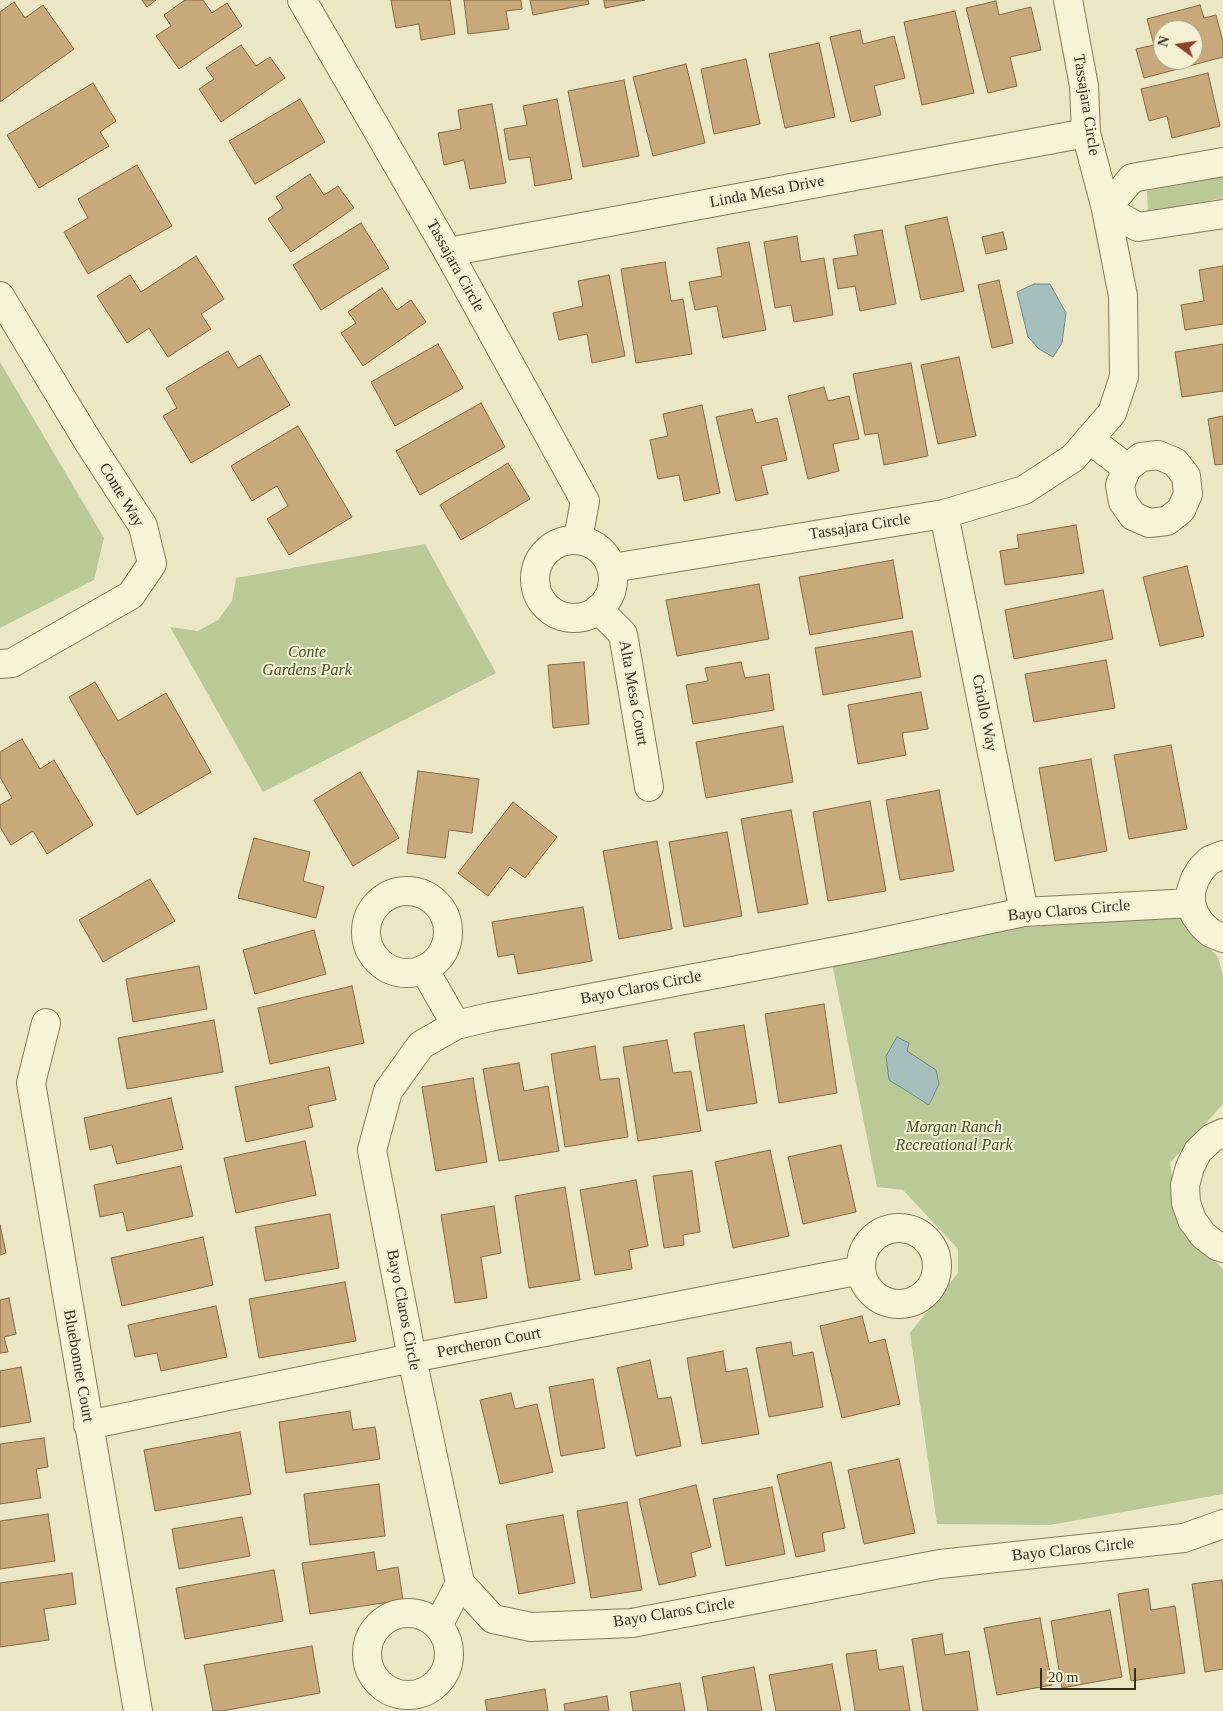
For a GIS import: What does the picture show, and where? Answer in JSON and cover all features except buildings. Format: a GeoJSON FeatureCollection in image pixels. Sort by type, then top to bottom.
{"type":"FeatureCollection","features":[{"type":"Feature","properties":{"kind":"street","name":"Tassajara Circle"},"geometry":{"type":"LineString","coordinates":[[302,0],[448,252],[585,501],[578,539]]}},
{"type":"Feature","properties":{"kind":"street","name":"Tassajara Circle"},"geometry":{"type":"LineString","coordinates":[[612,568],[944,514],[1024,490],[1073,458],[1112,413],[1124,377],[1123,296],[1106,209],[1086,133],[1084,86],[1068,0]]}},
{"type":"Feature","properties":{"kind":"street","name":"Linda Mesa Drive"},"geometry":{"type":"LineString","coordinates":[[448,252],[1086,133]]}},
{"type":"Feature","properties":{"kind":"street"},"geometry":{"type":"LineString","coordinates":[[1223,162],[1132,178],[1106,209],[1138,227],[1223,214]]}},
{"type":"Feature","properties":{"kind":"street","name":"Conte Way"},"geometry":{"type":"LineString","coordinates":[[0,296],[89,443],[143,526],[152,564],[131,595],[12,663],[0,664]]}},
{"type":"Feature","properties":{"kind":"street"},"geometry":{"type":"LineString","coordinates":[[1089,439],[1127,468]]}},
{"type":"Feature","properties":{"kind":"street","name":"Criollo Way"},"geometry":{"type":"LineString","coordinates":[[944,514],[1024,912]]}},
{"type":"Feature","properties":{"kind":"street"},"geometry":{"type":"LineString","coordinates":[[578,539],[593,544],[605,554],[612,568],[613,583],[608,598],[598,609],[585,617],[569,618],[554,613],[543,604],[536,590],[534,574],[539,559],[549,548],[563,540],[578,539]]}},
{"type":"Feature","properties":{"kind":"street","name":"Alta Mesa Court"},"geometry":{"type":"LineString","coordinates":[[598,609],[623,634],[649,787]]}},
{"type":"Feature","properties":{"kind":"street"},"geometry":{"type":"LineString","coordinates":[[1223,855],[1210,860],[1201,869],[1193,885],[1191,903],[1195,915],[1202,925],[1211,933],[1223,938]]}},
{"type":"Feature","properties":{"kind":"street","name":"Bayo Claros Circle"},"geometry":{"type":"LineString","coordinates":[[1191,903],[1024,912],[858,947],[456,1025],[421,1045],[388,1091],[372,1150],[412,1358],[460,1583],[493,1619],[531,1627],[632,1623],[940,1564],[1184,1538],[1223,1524]]}},
{"type":"Feature","properties":{"kind":"street"},"geometry":{"type":"LineString","coordinates":[[424,969],[456,1025]]}},
{"type":"Feature","properties":{"kind":"street","name":"Bluebonnet Court"},"geometry":{"type":"LineString","coordinates":[[46,1023],[31,1083],[88,1424],[133,1710]]}},
{"type":"Feature","properties":{"kind":"street"},"geometry":{"type":"LineString","coordinates":[[1223,1133],[1212,1138],[1198,1151],[1190,1167],[1185,1184],[1186,1203],[1192,1220],[1203,1235],[1223,1248]]}},
{"type":"Feature","properties":{"kind":"street","name":"Percheron Court"},"geometry":{"type":"LineString","coordinates":[[88,1424],[861,1270]]}},
{"type":"Feature","properties":{"kind":"street"},"geometry":{"type":"LineString","coordinates":[[438,1626],[460,1583]]}},
{"type":"Feature","properties":{"kind":"green space"},"geometry":{"type":"Polygon","coordinates":[[[1223,176],[1223,198],[1148,213],[1147,191],[1223,176]]]}},
{"type":"Feature","properties":{"kind":"green space"},"geometry":{"type":"Polygon","coordinates":[[[0,362],[104,538],[94,580],[0,628],[0,362]]]}},
{"type":"Feature","properties":{"kind":"green space","name":"Conte Gardens Park"},"geometry":{"type":"Polygon","coordinates":[[[425,544],[496,673],[263,792],[170,627],[198,631],[218,620],[232,601],[236,578],[425,544]]]}},
{"type":"Feature","properties":{"kind":"green space","name":"Morgan Ranch Recreational Park"},"geometry":{"type":"Polygon","coordinates":[[[1179,917],[1218,957],[1223,975],[1223,1104],[1170,1163],[1180,1226],[1223,1269],[1223,1494],[1050,1525],[937,1524],[910,1333],[958,1273],[958,1249],[903,1190],[877,1187],[832,963],[967,931],[1179,917]]]}},
{"type":"Feature","properties":{"kind":"water"},"geometry":{"type":"Polygon","coordinates":[[[1034,284],[1050,284],[1066,313],[1062,343],[1053,357],[1039,349],[1028,337],[1017,292],[1034,284]]]}},
{"type":"Feature","properties":{"kind":"water"},"geometry":{"type":"Polygon","coordinates":[[[897,1037],[909,1043],[907,1051],[936,1070],[939,1084],[929,1105],[889,1080],[886,1056],[897,1037]]]}}]}
